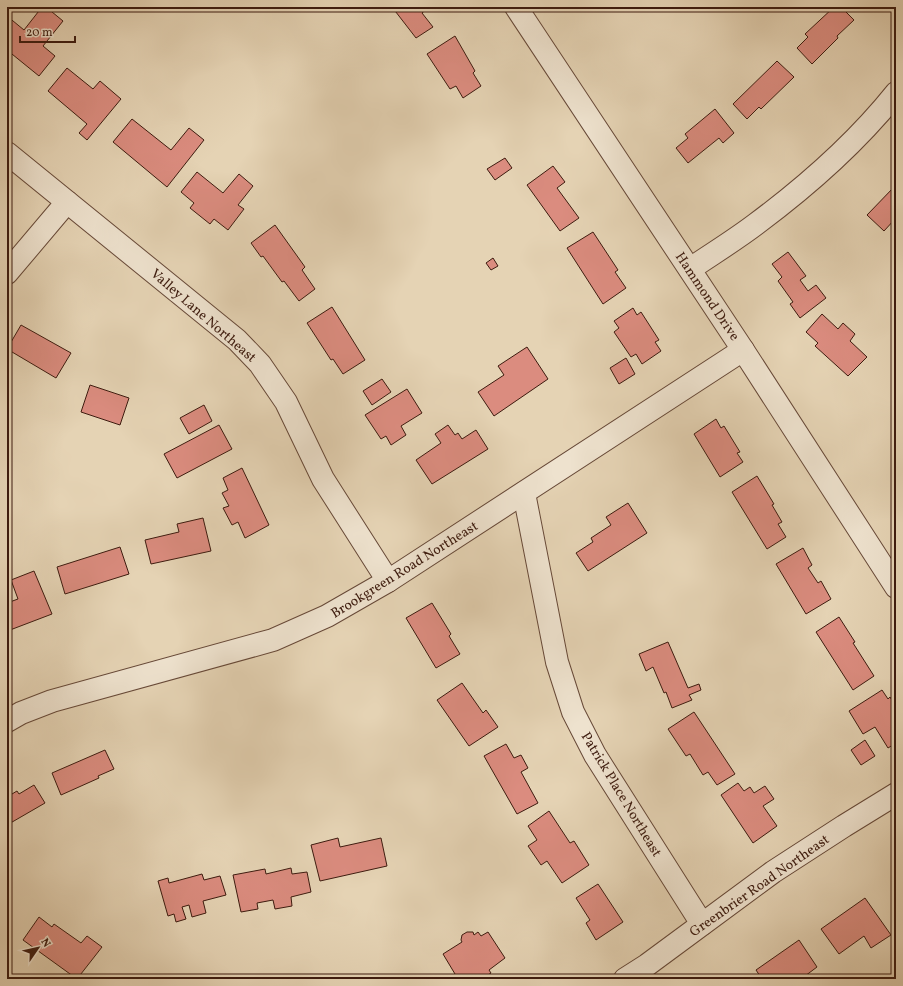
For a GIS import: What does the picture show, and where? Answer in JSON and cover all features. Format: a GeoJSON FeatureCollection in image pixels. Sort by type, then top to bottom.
{"type":"FeatureCollection","features":[{"type":"Feature","properties":{"kind":"street","name":"Hammond Drive"},"geometry":{"type":"LineString","coordinates":[[516,7],[743,350],[896,587]]}},
{"type":"Feature","properties":{"kind":"street"},"geometry":{"type":"LineString","coordinates":[[690,270],[755,225],[799,192],[842,152],[896,93]]}},
{"type":"Feature","properties":{"kind":"street","name":"Valley Lane Northeast"},"geometry":{"type":"LineString","coordinates":[[7,153],[237,340],[260,364],[286,402],[322,479],[388,581]]}},
{"type":"Feature","properties":{"kind":"street"},"geometry":{"type":"LineString","coordinates":[[7,273],[67,202]]}},
{"type":"Feature","properties":{"kind":"street","name":"Brookgreen Road Northeast"},"geometry":{"type":"LineString","coordinates":[[7,721],[21,713],[52,701],[273,640],[327,616],[388,581],[743,350]]}},
{"type":"Feature","properties":{"kind":"street","name":"Patrick Place Northeast"},"geometry":{"type":"LineString","coordinates":[[524,493],[558,662],[573,712],[595,755],[702,924]]}},
{"type":"Feature","properties":{"kind":"street","name":"Greenbrier Road Northeast"},"geometry":{"type":"LineString","coordinates":[[625,979],[647,965],[774,872],[896,794]]}},
{"type":"Feature","properties":{"kind":"building"},"geometry":{"type":"Polygon","coordinates":[[[42,7],[46,7],[63,21],[43,46],[55,56],[39,76],[7,50],[7,16],[24,30],[42,7]]]}},
{"type":"Feature","properties":{"kind":"building"},"geometry":{"type":"Polygon","coordinates":[[[392,7],[428,7],[422,13],[433,27],[416,38],[392,7]]]}},
{"type":"Feature","properties":{"kind":"building"},"geometry":{"type":"Polygon","coordinates":[[[834,7],[841,7],[854,20],[837,36],[838,38],[812,64],[797,48],[808,37],[805,34],[834,7]]]}},
{"type":"Feature","properties":{"kind":"building"},"geometry":{"type":"Polygon","coordinates":[[[455,36],[475,71],[473,73],[481,86],[463,98],[456,86],[450,89],[427,54],[455,36]]]}},
{"type":"Feature","properties":{"kind":"building"},"geometry":{"type":"Polygon","coordinates":[[[777,61],[794,77],[761,109],[759,107],[747,119],[733,104],[777,61]]]}},
{"type":"Feature","properties":{"kind":"building"},"geometry":{"type":"Polygon","coordinates":[[[67,68],[93,89],[100,81],[121,99],[87,140],[79,133],[87,124],[48,91],[67,68]]]}},
{"type":"Feature","properties":{"kind":"building"},"geometry":{"type":"Polygon","coordinates":[[[715,109],[734,133],[723,143],[719,138],[688,163],[676,148],[688,138],[685,134],[715,109]]]}},
{"type":"Feature","properties":{"kind":"building"},"geometry":{"type":"Polygon","coordinates":[[[132,119],[171,150],[189,128],[204,140],[167,187],[113,142],[132,119]]]}},
{"type":"Feature","properties":{"kind":"building"},"geometry":{"type":"Polygon","coordinates":[[[505,158],[512,168],[495,180],[487,169],[505,158]]]}},
{"type":"Feature","properties":{"kind":"building"},"geometry":{"type":"Polygon","coordinates":[[[553,166],[565,182],[557,188],[579,218],[560,231],[527,185],[553,166]]]}},
{"type":"Feature","properties":{"kind":"building"},"geometry":{"type":"Polygon","coordinates":[[[197,172],[223,193],[239,174],[253,186],[238,205],[244,209],[228,230],[214,219],[210,224],[190,208],[194,203],[181,192],[197,172]]]}},
{"type":"Feature","properties":{"kind":"building"},"geometry":{"type":"Polygon","coordinates":[[[895,186],[896,220],[895,219],[884,231],[867,215],[895,186]]]}},
{"type":"Feature","properties":{"kind":"building"},"geometry":{"type":"Polygon","coordinates":[[[275,225],[305,267],[302,270],[315,289],[299,301],[284,281],[282,282],[263,256],[261,257],[251,243],[275,225]]]}},
{"type":"Feature","properties":{"kind":"building"},"geometry":{"type":"Polygon","coordinates":[[[593,232],[618,270],[615,272],[626,288],[603,304],[567,248],[593,232]]]}},
{"type":"Feature","properties":{"kind":"building"},"geometry":{"type":"Polygon","coordinates":[[[788,252],[806,276],[800,280],[808,291],[816,285],[826,298],[800,318],[790,304],[793,302],[778,281],[782,277],[772,264],[788,252]]]}},
{"type":"Feature","properties":{"kind":"building"},"geometry":{"type":"Polygon","coordinates":[[[493,258],[498,266],[491,270],[486,263],[493,258]]]}},
{"type":"Feature","properties":{"kind":"building"},"geometry":{"type":"Polygon","coordinates":[[[332,307],[365,360],[343,374],[333,359],[331,360],[307,323],[332,307]]]}},
{"type":"Feature","properties":{"kind":"building"},"geometry":{"type":"Polygon","coordinates":[[[633,308],[637,315],[641,312],[659,340],[655,342],[661,351],[642,364],[636,354],[631,357],[614,332],[619,328],[614,321],[633,308]]]}},
{"type":"Feature","properties":{"kind":"building"},"geometry":{"type":"Polygon","coordinates":[[[822,314],[838,329],[843,323],[855,334],[850,341],[867,357],[848,376],[815,346],[818,343],[806,332],[822,314]]]}},
{"type":"Feature","properties":{"kind":"building"},"geometry":{"type":"Polygon","coordinates":[[[21,325],[71,353],[56,378],[7,349],[21,325]]]}},
{"type":"Feature","properties":{"kind":"building"},"geometry":{"type":"Polygon","coordinates":[[[527,347],[548,379],[494,416],[478,392],[504,375],[498,366],[527,347]]]}},
{"type":"Feature","properties":{"kind":"building"},"geometry":{"type":"Polygon","coordinates":[[[626,358],[635,374],[619,384],[610,368],[626,358]]]}},
{"type":"Feature","properties":{"kind":"building"},"geometry":{"type":"Polygon","coordinates":[[[382,379],[391,392],[372,405],[363,391],[382,379]]]}},
{"type":"Feature","properties":{"kind":"building"},"geometry":{"type":"Polygon","coordinates":[[[90,385],[129,398],[120,425],[81,412],[90,385]]]}},
{"type":"Feature","properties":{"kind":"building"},"geometry":{"type":"Polygon","coordinates":[[[407,389],[422,413],[401,426],[406,435],[391,445],[386,436],[381,439],[365,415],[407,389]]]}},
{"type":"Feature","properties":{"kind":"building"},"geometry":{"type":"Polygon","coordinates":[[[204,405],[212,421],[189,434],[180,418],[204,405]]]}},
{"type":"Feature","properties":{"kind":"building"},"geometry":{"type":"Polygon","coordinates":[[[716,419],[721,428],[724,426],[740,452],[737,453],[743,462],[720,477],[694,434],[716,419]]]}},
{"type":"Feature","properties":{"kind":"building"},"geometry":{"type":"Polygon","coordinates":[[[219,425],[232,449],[177,478],[164,454],[219,425]]]}},
{"type":"Feature","properties":{"kind":"building"},"geometry":{"type":"Polygon","coordinates":[[[448,425],[455,435],[458,433],[462,439],[476,430],[488,449],[432,484],[416,460],[441,443],[435,434],[448,425]]]}},
{"type":"Feature","properties":{"kind":"building"},"geometry":{"type":"Polygon","coordinates":[[[242,468],[269,525],[245,538],[238,522],[232,525],[223,508],[229,506],[222,493],[228,490],[223,478],[242,468]]]}},
{"type":"Feature","properties":{"kind":"building"},"geometry":{"type":"Polygon","coordinates":[[[757,476],[774,504],[772,505],[782,522],[778,524],[786,537],[767,549],[732,492],[757,476]]]}},
{"type":"Feature","properties":{"kind":"building"},"geometry":{"type":"Polygon","coordinates":[[[628,503],[647,533],[588,571],[576,553],[593,542],[591,538],[611,525],[606,517],[628,503]]]}},
{"type":"Feature","properties":{"kind":"building"},"geometry":{"type":"Polygon","coordinates":[[[203,518],[211,551],[151,564],[145,540],[179,532],[177,524],[203,518]]]}},
{"type":"Feature","properties":{"kind":"building"},"geometry":{"type":"Polygon","coordinates":[[[120,547],[129,574],[65,594],[57,567],[120,547]]]}},
{"type":"Feature","properties":{"kind":"building"},"geometry":{"type":"Polygon","coordinates":[[[803,548],[812,565],[808,568],[818,583],[821,581],[831,599],[806,614],[776,564],[803,548]]]}},
{"type":"Feature","properties":{"kind":"building"},"geometry":{"type":"Polygon","coordinates":[[[34,571],[52,614],[10,630],[7,624],[7,603],[18,599],[11,580],[34,571]]]}},
{"type":"Feature","properties":{"kind":"building"},"geometry":{"type":"Polygon","coordinates":[[[432,603],[451,634],[449,636],[460,654],[436,668],[406,618],[432,603]]]}},
{"type":"Feature","properties":{"kind":"building"},"geometry":{"type":"Polygon","coordinates":[[[839,617],[855,642],[853,643],[874,676],[853,690],[816,632],[839,617]]]}},
{"type":"Feature","properties":{"kind":"building"},"geometry":{"type":"Polygon","coordinates":[[[668,642],[688,688],[699,684],[701,690],[689,695],[692,700],[672,708],[666,692],[664,693],[653,667],[646,671],[639,654],[668,642]]]}},
{"type":"Feature","properties":{"kind":"building"},"geometry":{"type":"Polygon","coordinates":[[[462,683],[483,713],[486,710],[498,727],[469,746],[437,700],[462,683]]]}},
{"type":"Feature","properties":{"kind":"building"},"geometry":{"type":"Polygon","coordinates":[[[882,690],[888,699],[890,697],[896,707],[896,743],[888,748],[875,727],[863,734],[849,711],[882,690]]]}},
{"type":"Feature","properties":{"kind":"building"},"geometry":{"type":"Polygon","coordinates":[[[694,712],[735,774],[717,785],[708,772],[703,775],[690,754],[686,756],[668,729],[694,712]]]}},
{"type":"Feature","properties":{"kind":"building"},"geometry":{"type":"Polygon","coordinates":[[[865,740],[875,756],[861,765],[851,750],[865,740]]]}},
{"type":"Feature","properties":{"kind":"building"},"geometry":{"type":"Polygon","coordinates":[[[506,744],[514,758],[521,755],[528,768],[521,772],[538,803],[517,814],[484,756],[506,744]]]}},
{"type":"Feature","properties":{"kind":"building"},"geometry":{"type":"Polygon","coordinates":[[[105,750],[114,769],[98,776],[99,778],[61,795],[52,773],[105,750]]]}},
{"type":"Feature","properties":{"kind":"building"},"geometry":{"type":"Polygon","coordinates":[[[738,783],[744,791],[750,787],[754,793],[765,786],[774,799],[763,806],[777,826],[753,843],[721,795],[738,783]]]}},
{"type":"Feature","properties":{"kind":"building"},"geometry":{"type":"Polygon","coordinates":[[[34,785],[45,803],[7,825],[7,797],[17,791],[19,794],[34,785]]]}},
{"type":"Feature","properties":{"kind":"building"},"geometry":{"type":"Polygon","coordinates":[[[549,811],[570,843],[574,841],[589,865],[562,883],[547,861],[541,865],[528,846],[537,840],[528,826],[549,811]]]}},
{"type":"Feature","properties":{"kind":"building"},"geometry":{"type":"Polygon","coordinates":[[[338,838],[340,847],[381,838],[387,866],[320,881],[311,845],[338,838]]]}},
{"type":"Feature","properties":{"kind":"building"},"geometry":{"type":"Polygon","coordinates":[[[291,868],[292,874],[307,872],[311,892],[291,897],[292,906],[275,909],[273,900],[257,903],[258,909],[241,912],[233,875],[265,869],[266,874],[291,868]]]}},
{"type":"Feature","properties":{"kind":"building"},"geometry":{"type":"Polygon","coordinates":[[[202,874],[204,880],[220,876],[226,895],[203,901],[206,913],[192,917],[189,905],[182,907],[186,919],[176,922],[174,914],[168,916],[158,881],[168,878],[169,883],[202,874]]]}},
{"type":"Feature","properties":{"kind":"building"},"geometry":{"type":"Polygon","coordinates":[[[598,884],[623,922],[596,940],[586,923],[590,920],[576,898],[598,884]]]}},
{"type":"Feature","properties":{"kind":"building"},"geometry":{"type":"Polygon","coordinates":[[[865,898],[891,935],[871,948],[864,936],[839,954],[821,929],[865,898]]]}},
{"type":"Feature","properties":{"kind":"building"},"geometry":{"type":"Polygon","coordinates":[[[39,917],[52,927],[54,924],[81,943],[87,936],[102,947],[77,979],[23,940],[39,917]]]}},
{"type":"Feature","properties":{"kind":"building"},"geometry":{"type":"Polygon","coordinates":[[[467,932],[473,932],[474,935],[478,932],[481,936],[488,932],[505,958],[489,970],[491,973],[482,979],[458,979],[443,954],[462,942],[462,935],[467,932]]]}},
{"type":"Feature","properties":{"kind":"building"},"geometry":{"type":"Polygon","coordinates":[[[799,940],[817,967],[801,979],[762,979],[756,970],[799,940]]]}}]}
